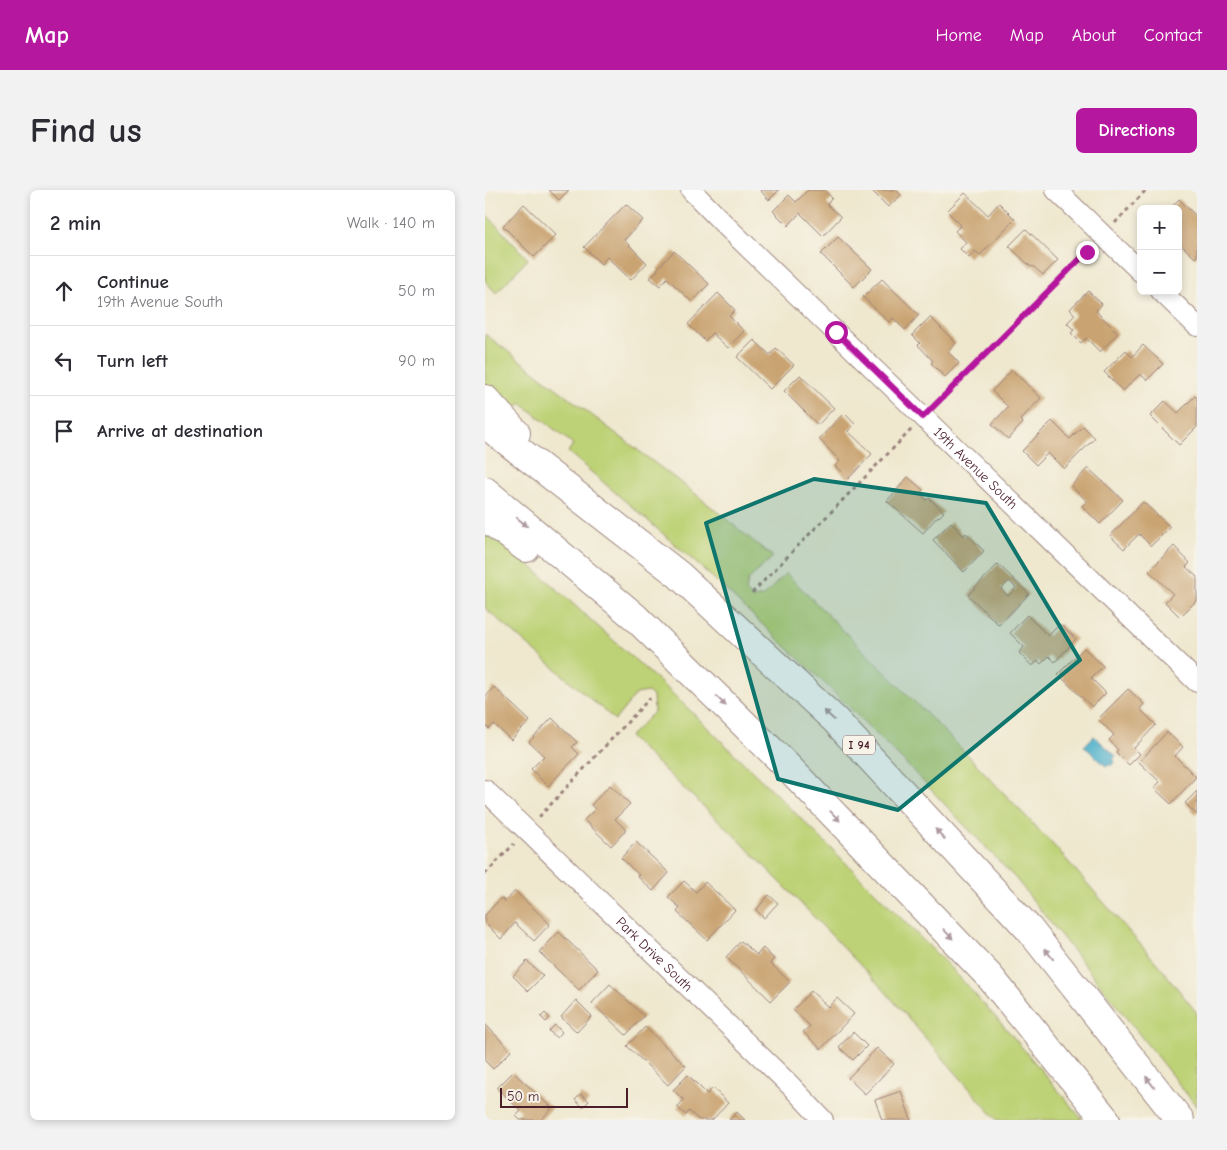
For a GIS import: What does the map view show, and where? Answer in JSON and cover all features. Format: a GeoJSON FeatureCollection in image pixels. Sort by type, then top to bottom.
{"type":"FeatureCollection","features":[{"type":"Feature","properties":{"kind":"highway"},"geometry":{"type":"LineString","coordinates":[[485,399],[572,492]]}},
{"type":"Feature","properties":{"kind":"highway","name":"I 94"},"geometry":{"type":"LineString","coordinates":[[485,424],[679,575],[835,720],[1029,929],[1180,1120]]}},
{"type":"Feature","properties":{"kind":"highway"},"geometry":{"type":"LineString","coordinates":[[485,491],[635,617],[788,767],[990,977],[1106,1120]]}},
{"type":"Feature","properties":{"kind":"highway"},"geometry":{"type":"LineString","coordinates":[[485,517],[692,674]]}},
{"type":"Feature","properties":{"kind":"street","name":"19th Avenue South"},"geometry":{"type":"LineString","coordinates":[[691,190],[1197,682]]}},
{"type":"Feature","properties":{"kind":"street"},"geometry":{"type":"LineString","coordinates":[[1055,190],[1137,268]]}},
{"type":"Feature","properties":{"kind":"street"},"geometry":{"type":"LineString","coordinates":[[1165,295],[1197,326]]}},
{"type":"Feature","properties":{"kind":"street","name":"Park Drive South"},"geometry":{"type":"LineString","coordinates":[[485,790],[784,1079],[823,1120]]}},
{"type":"Feature","properties":{"kind":"path"},"geometry":{"type":"LineString","coordinates":[[753,593],[1146,190]]}},
{"type":"Feature","properties":{"kind":"path"},"geometry":{"type":"LineString","coordinates":[[485,874],[650,698]]}},
{"type":"Feature","properties":{"kind":"highlighted area"},"geometry":{"type":"Polygon","coordinates":[[[814,479],[986,503],[1080,660],[898,810],[778,779],[706,523],[814,479]]]}},
{"type":"Feature","properties":{"kind":"green space"},"geometry":{"type":"Polygon","coordinates":[[[485,213],[528,259],[496,293],[485,281],[485,213]]]}},
{"type":"Feature","properties":{"kind":"green space"},"geometry":{"type":"Polygon","coordinates":[[[485,334],[693,492],[773,557],[748,580],[746,591],[753,598],[764,596],[786,573],[959,746],[1058,850],[1161,968],[1197,1013],[1197,1107],[1016,879],[913,771],[832,690],[712,577],[568,452],[573,444],[521,403],[515,410],[485,383],[485,334]]]}},
{"type":"Feature","properties":{"kind":"green space"},"geometry":{"type":"Polygon","coordinates":[[[485,530],[522,558],[673,694],[826,843],[951,968],[1009,1032],[1083,1120],[997,1120],[883,989],[788,890],[735,836],[629,737],[654,712],[653,696],[648,692],[636,694],[615,720],[485,608],[485,530]]]}},
{"type":"Feature","properties":{"kind":"water"},"geometry":{"type":"Polygon","coordinates":[[[1094,736],[1116,756],[1111,766],[1109,764],[1107,767],[1084,746],[1094,736]]]}},
{"type":"Feature","properties":{"kind":"building"},"geometry":{"type":"Polygon","coordinates":[[[549,190],[569,190],[559,200],[549,190]]]}},
{"type":"Feature","properties":{"kind":"building"},"geometry":{"type":"Polygon","coordinates":[[[760,190],[779,190],[769,200],[760,190]]]}},
{"type":"Feature","properties":{"kind":"building"},"geometry":{"type":"Polygon","coordinates":[[[808,190],[824,190],[832,198],[827,204],[841,217],[823,236],[800,213],[788,226],[773,211],[789,195],[796,202],[808,190]]]}},
{"type":"Feature","properties":{"kind":"building"},"geometry":{"type":"Polygon","coordinates":[[[875,190],[896,190],[901,195],[888,207],[873,192],[875,190]]]}},
{"type":"Feature","properties":{"kind":"building"},"geometry":{"type":"Polygon","coordinates":[[[965,193],[988,215],[999,203],[1015,219],[980,255],[975,251],[969,258],[960,249],[966,242],[955,231],[961,225],[947,211],[965,193]]]}},
{"type":"Feature","properties":{"kind":"building"},"geometry":{"type":"Polygon","coordinates":[[[1179,199],[1197,217],[1197,256],[1195,258],[1182,246],[1182,205],[1174,205],[1179,199]]]}},
{"type":"Feature","properties":{"kind":"building"},"geometry":{"type":"Polygon","coordinates":[[[524,204],[556,235],[534,257],[503,226],[524,204]]]}},
{"type":"Feature","properties":{"kind":"building"},"geometry":{"type":"Polygon","coordinates":[[[626,204],[643,220],[624,240],[647,263],[631,280],[607,257],[601,264],[584,247],[626,204]]]}},
{"type":"Feature","properties":{"kind":"building"},"geometry":{"type":"Polygon","coordinates":[[[1026,229],[1058,260],[1043,275],[1033,266],[1031,267],[1009,246],[1026,229]]]}},
{"type":"Feature","properties":{"kind":"building"},"geometry":{"type":"Polygon","coordinates":[[[838,237],[872,269],[854,287],[821,254],[838,237]]]}},
{"type":"Feature","properties":{"kind":"building"},"geometry":{"type":"Polygon","coordinates":[[[674,251],[709,284],[692,302],[667,278],[660,286],[650,278],[674,251]]]}},
{"type":"Feature","properties":{"kind":"building"},"geometry":{"type":"Polygon","coordinates":[[[882,279],[919,315],[905,330],[893,318],[889,322],[863,297],[882,279]]]}},
{"type":"Feature","properties":{"kind":"building"},"geometry":{"type":"Polygon","coordinates":[[[1088,291],[1102,304],[1096,311],[1118,333],[1100,352],[1086,338],[1081,343],[1071,333],[1074,330],[1067,323],[1075,315],[1070,309],[1088,291]]]}},
{"type":"Feature","properties":{"kind":"building"},"geometry":{"type":"Polygon","coordinates":[[[718,293],[735,310],[729,316],[744,331],[728,348],[712,333],[705,341],[688,324],[718,293]]]}},
{"type":"Feature","properties":{"kind":"building"},"geometry":{"type":"Polygon","coordinates":[[[930,317],[956,343],[948,352],[959,363],[945,377],[931,363],[933,361],[918,345],[920,343],[912,335],[930,317]]]}},
{"type":"Feature","properties":{"kind":"building"},"geometry":{"type":"Polygon","coordinates":[[[754,340],[770,355],[776,348],[794,365],[770,389],[737,357],[754,340]]]}},
{"type":"Feature","properties":{"kind":"building"},"geometry":{"type":"Polygon","coordinates":[[[1143,345],[1163,364],[1147,380],[1140,374],[1123,391],[1104,372],[1126,350],[1132,357],[1143,345]]]}},
{"type":"Feature","properties":{"kind":"building"},"geometry":{"type":"Polygon","coordinates":[[[1012,370],[1041,398],[1020,420],[1023,423],[1008,439],[992,424],[1008,407],[992,391],[1012,370]]]}},
{"type":"Feature","properties":{"kind":"building"},"geometry":{"type":"Polygon","coordinates":[[[800,375],[834,408],[818,425],[784,391],[800,375]]]}},
{"type":"Feature","properties":{"kind":"building"},"geometry":{"type":"Polygon","coordinates":[[[1195,396],[1197,398],[1197,427],[1179,445],[1150,416],[1165,401],[1178,413],[1195,396]]]}},
{"type":"Feature","properties":{"kind":"building"},"geometry":{"type":"Polygon","coordinates":[[[844,413],[855,424],[848,431],[872,454],[848,479],[835,466],[840,461],[819,439],[844,413]]]}},
{"type":"Feature","properties":{"kind":"building"},"geometry":{"type":"Polygon","coordinates":[[[1052,421],[1070,439],[1083,426],[1095,438],[1064,469],[1048,453],[1036,465],[1022,451],[1052,421]]]}},
{"type":"Feature","properties":{"kind":"building"},"geometry":{"type":"Polygon","coordinates":[[[1088,468],[1123,500],[1100,524],[1082,506],[1087,501],[1071,486],[1088,468]]]}},
{"type":"Feature","properties":{"kind":"building"},"geometry":{"type":"Polygon","coordinates":[[[908,477],[923,490],[920,494],[927,500],[929,498],[944,512],[923,533],[887,501],[908,477]]]}},
{"type":"Feature","properties":{"kind":"building"},"geometry":{"type":"Polygon","coordinates":[[[1143,502],[1170,527],[1151,546],[1139,534],[1124,549],[1110,536],[1143,502]]]}},
{"type":"Feature","properties":{"kind":"building"},"geometry":{"type":"Polygon","coordinates":[[[951,522],[964,536],[966,533],[984,551],[964,572],[933,540],[951,522]]]}},
{"type":"Feature","properties":{"kind":"building"},"geometry":{"type":"Polygon","coordinates":[[[1174,546],[1190,563],[1186,567],[1197,577],[1197,600],[1180,617],[1165,602],[1173,594],[1149,571],[1174,546]]]}},
{"type":"Feature","properties":{"kind":"building"},"geometry":{"type":"Polygon","coordinates":[[[998,564],[1029,594],[999,625],[968,595],[998,564]],[[1009,581],[1001,589],[1008,596],[1016,588],[1009,581]]]}},
{"type":"Feature","properties":{"kind":"building"},"geometry":{"type":"Polygon","coordinates":[[[1027,615],[1048,636],[1060,624],[1076,639],[1055,662],[1049,656],[1041,664],[1038,661],[1032,666],[1019,653],[1024,647],[1010,633],[1027,615]]]}},
{"type":"Feature","properties":{"kind":"building"},"geometry":{"type":"Polygon","coordinates":[[[1084,648],[1103,666],[1091,678],[1106,693],[1092,707],[1058,674],[1084,648]]]}},
{"type":"Feature","properties":{"kind":"building"},"geometry":{"type":"Polygon","coordinates":[[[494,687],[530,721],[511,740],[494,724],[489,729],[485,725],[485,697],[494,687]]]}},
{"type":"Feature","properties":{"kind":"building"},"geometry":{"type":"Polygon","coordinates":[[[1128,689],[1144,704],[1140,709],[1156,725],[1134,748],[1140,754],[1129,765],[1116,752],[1118,750],[1109,740],[1114,735],[1098,719],[1128,689]]]}},
{"type":"Feature","properties":{"kind":"building"},"geometry":{"type":"Polygon","coordinates":[[[552,718],[577,742],[572,747],[579,754],[548,786],[531,769],[544,756],[529,742],[552,718]]]}},
{"type":"Feature","properties":{"kind":"building"},"geometry":{"type":"Polygon","coordinates":[[[1167,732],[1183,747],[1175,756],[1196,777],[1171,804],[1154,788],[1160,782],[1139,762],[1167,732]]]}},
{"type":"Feature","properties":{"kind":"building"},"geometry":{"type":"Polygon","coordinates":[[[610,785],[630,804],[615,819],[626,830],[611,846],[584,820],[595,809],[591,805],[610,785]]]}},
{"type":"Feature","properties":{"kind":"building"},"geometry":{"type":"Polygon","coordinates":[[[1197,791],[1197,815],[1185,803],[1197,791]]]}},
{"type":"Feature","properties":{"kind":"building"},"geometry":{"type":"Polygon","coordinates":[[[636,842],[669,873],[653,891],[621,858],[636,842]]]}},
{"type":"Feature","properties":{"kind":"building"},"geometry":{"type":"Polygon","coordinates":[[[684,881],[696,892],[705,882],[735,910],[707,940],[677,912],[680,908],[668,897],[684,881]]]}},
{"type":"Feature","properties":{"kind":"building"},"geometry":{"type":"Polygon","coordinates":[[[515,891],[550,924],[534,941],[515,923],[501,939],[485,923],[485,915],[501,898],[505,902],[515,891]]]}},
{"type":"Feature","properties":{"kind":"building"},"geometry":{"type":"Polygon","coordinates":[[[769,895],[778,903],[764,918],[756,910],[769,895]]]}},
{"type":"Feature","properties":{"kind":"building"},"geometry":{"type":"Polygon","coordinates":[[[559,932],[598,970],[579,990],[539,952],[559,932]]]}},
{"type":"Feature","properties":{"kind":"building"},"geometry":{"type":"Polygon","coordinates":[[[741,941],[757,955],[763,948],[774,959],[770,963],[790,982],[771,1001],[726,957],[741,941]]]}},
{"type":"Feature","properties":{"kind":"building"},"geometry":{"type":"Polygon","coordinates":[[[527,961],[543,976],[528,991],[513,976],[527,961]]]}},
{"type":"Feature","properties":{"kind":"building"},"geometry":{"type":"Polygon","coordinates":[[[610,984],[644,1016],[626,1035],[592,1003],[610,984]]]}},
{"type":"Feature","properties":{"kind":"building"},"geometry":{"type":"Polygon","coordinates":[[[811,991],[828,1007],[837,998],[854,1014],[821,1049],[803,1032],[810,1026],[793,1010],[811,991]]]}},
{"type":"Feature","properties":{"kind":"building"},"geometry":{"type":"Polygon","coordinates":[[[576,1000],[592,1016],[577,1032],[561,1017],[576,1000]]]}},
{"type":"Feature","properties":{"kind":"building"},"geometry":{"type":"Polygon","coordinates":[[[545,1013],[550,1018],[546,1022],[541,1017],[545,1013]]]}},
{"type":"Feature","properties":{"kind":"building"},"geometry":{"type":"Polygon","coordinates":[[[485,1024],[511,1051],[493,1069],[485,1061],[485,1024]]]}},
{"type":"Feature","properties":{"kind":"building"},"geometry":{"type":"Polygon","coordinates":[[[555,1025],[562,1032],[557,1038],[549,1031],[555,1025]]]}},
{"type":"Feature","properties":{"kind":"building"},"geometry":{"type":"Polygon","coordinates":[[[645,1027],[686,1066],[668,1085],[627,1046],[645,1027]]]}},
{"type":"Feature","properties":{"kind":"building"},"geometry":{"type":"Polygon","coordinates":[[[853,1032],[867,1046],[853,1060],[839,1047],[853,1032]]]}},
{"type":"Feature","properties":{"kind":"building"},"geometry":{"type":"Polygon","coordinates":[[[877,1048],[894,1064],[865,1094],[848,1078],[877,1048]]]}},
{"type":"Feature","properties":{"kind":"building"},"geometry":{"type":"Polygon","coordinates":[[[513,1072],[552,1108],[541,1120],[520,1120],[516,1116],[521,1111],[497,1088],[513,1072]]]}},
{"type":"Feature","properties":{"kind":"building"},"geometry":{"type":"Polygon","coordinates":[[[688,1075],[707,1094],[713,1088],[728,1103],[712,1120],[699,1120],[689,1111],[686,1115],[677,1107],[684,1100],[673,1090],[688,1075]]]}},
{"type":"Feature","properties":{"kind":"building"},"geometry":{"type":"Polygon","coordinates":[[[901,1091],[911,1120],[882,1120],[875,1100],[901,1091]]]}},
{"type":"Feature","properties":{"kind":"building"},"geometry":{"type":"Polygon","coordinates":[[[581,1094],[589,1101],[583,1107],[575,1100],[581,1094]]]}},
{"type":"Feature","properties":{"kind":"building"},"geometry":{"type":"Polygon","coordinates":[[[737,1112],[745,1120],[729,1120],[737,1112]]]}},
{"type":"Feature","properties":{"kind":"route"},"geometry":{"type":"LineString","coordinates":[[836,332],[923,417],[1087,252]]}}]}
